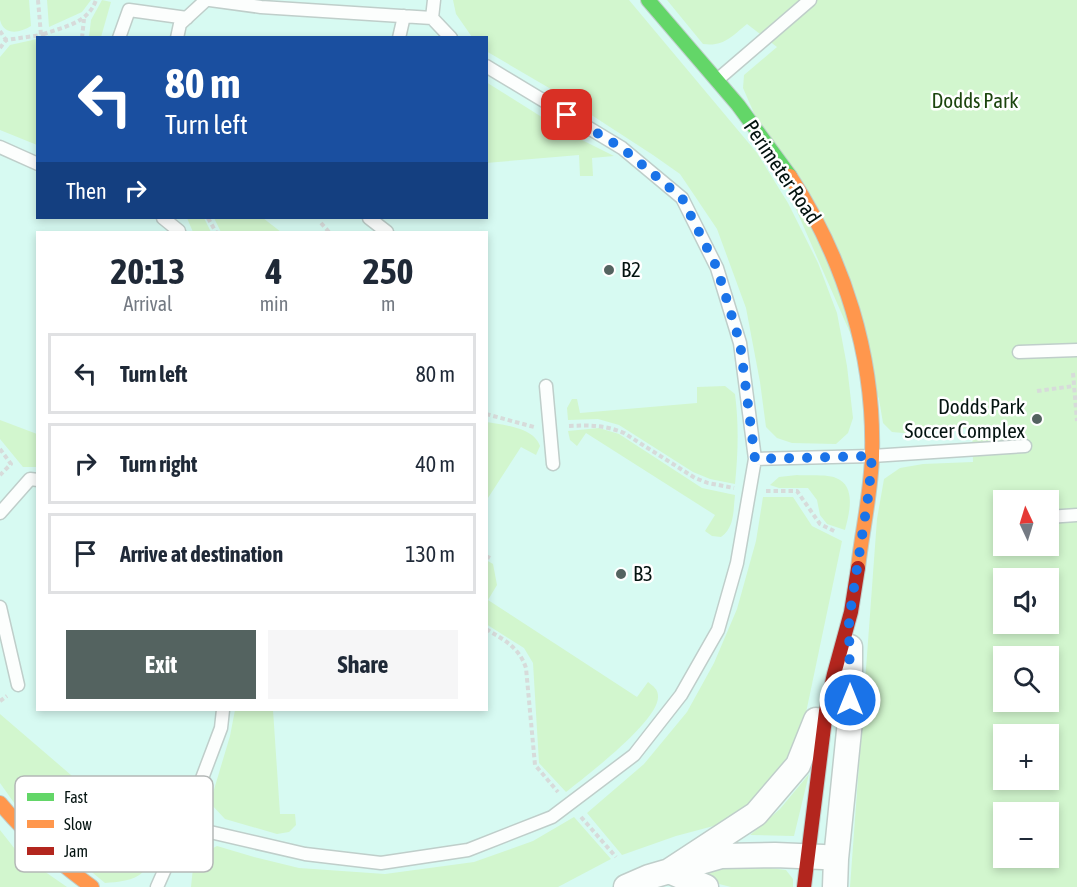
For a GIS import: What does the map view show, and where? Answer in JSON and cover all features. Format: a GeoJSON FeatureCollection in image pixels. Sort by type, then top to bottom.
{"type":"FeatureCollection","features":[{"type":"Feature","properties":{"kind":"street","name":"Perimeter Road"},"geometry":{"type":"LineString","coordinates":[[648,0],[749,121],[793,180],[816,218],[836,261],[863,349],[872,416],[869,491],[849,620],[832,679],[823,727],[804,887]]}},
{"type":"Feature","properties":{"kind":"street","name":"Perimeter Road"},"geometry":{"type":"LineString","coordinates":[[835,887],[850,721],[849,620]]}},
{"type":"Feature","properties":{"kind":"street"},"geometry":{"type":"LineString","coordinates":[[669,871],[756,814],[798,765],[832,679]]}},
{"type":"Feature","properties":{"kind":"street"},"geometry":{"type":"LineString","coordinates":[[0,803],[15,820]]}},
{"type":"Feature","properties":{"kind":"street"},"geometry":{"type":"LineString","coordinates":[[626,887],[649,877],[722,856],[836,858]]}},
{"type":"Feature","properties":{"kind":"street"},"geometry":{"type":"LineString","coordinates":[[669,871],[706,887]]}},
{"type":"Feature","properties":{"kind":"street"},"geometry":{"type":"LineString","coordinates":[[71,872],[92,887]]}},
{"type":"Feature","properties":{"kind":"lane"},"geometry":{"type":"LineString","coordinates":[[177,36],[180,24],[208,0],[261,7],[432,18],[449,36]]}},
{"type":"Feature","properties":{"kind":"lane"},"geometry":{"type":"LineString","coordinates":[[432,18],[434,0]]}},
{"type":"Feature","properties":{"kind":"lane"},"geometry":{"type":"LineString","coordinates":[[716,81],[810,0]]}},
{"type":"Feature","properties":{"kind":"lane"},"geometry":{"type":"LineString","coordinates":[[120,36],[129,10],[188,18]]}},
{"type":"Feature","properties":{"kind":"lane"},"geometry":{"type":"LineString","coordinates":[[399,36],[404,16]]}},
{"type":"Feature","properties":{"kind":"lane"},"geometry":{"type":"LineString","coordinates":[[213,833],[305,854],[381,862],[468,850],[552,818],[634,755],[681,695],[718,630],[737,563],[755,459],[740,343],[717,268],[682,198],[622,148],[488,67]]}},
{"type":"Feature","properties":{"kind":"lane"},"geometry":{"type":"LineString","coordinates":[[0,147],[36,163]]}},
{"type":"Feature","properties":{"kind":"lane"},"geometry":{"type":"LineString","coordinates":[[164,219],[179,231]]}},
{"type":"Feature","properties":{"kind":"lane"},"geometry":{"type":"LineString","coordinates":[[370,219],[386,231]]}},
{"type":"Feature","properties":{"kind":"lane"},"geometry":{"type":"LineString","coordinates":[[1019,352],[1077,350]]}},
{"type":"Feature","properties":{"kind":"lane"},"geometry":{"type":"LineString","coordinates":[[546,386],[554,465]]}},
{"type":"Feature","properties":{"kind":"lane"},"geometry":{"type":"LineString","coordinates":[[755,459],[872,456],[1025,446]]}},
{"type":"Feature","properties":{"kind":"lane"},"geometry":{"type":"LineString","coordinates":[[0,513],[30,479],[36,480]]}},
{"type":"Feature","properties":{"kind":"lane"},"geometry":{"type":"LineString","coordinates":[[1059,516],[1077,515]]}},
{"type":"Feature","properties":{"kind":"lane"},"geometry":{"type":"LineString","coordinates":[[0,607],[18,685]]}},
{"type":"Feature","properties":{"kind":"lane"},"geometry":{"type":"LineString","coordinates":[[203,776],[221,728],[224,711]]}},
{"type":"Feature","properties":{"kind":"lane"},"geometry":{"type":"LineString","coordinates":[[158,887],[164,872]]}},
{"type":"Feature","properties":{"kind":"path"},"geometry":{"type":"LineString","coordinates":[[38,0],[41,35]]}},
{"type":"Feature","properties":{"kind":"path"},"geometry":{"type":"LineString","coordinates":[[0,48],[6,40],[41,35],[84,19],[96,0]]}},
{"type":"Feature","properties":{"kind":"path"},"geometry":{"type":"LineString","coordinates":[[82,36],[84,19]]}},
{"type":"Feature","properties":{"kind":"path"},"geometry":{"type":"LineString","coordinates":[[0,31],[6,40]]}},
{"type":"Feature","properties":{"kind":"path"},"geometry":{"type":"LineString","coordinates":[[321,223],[328,231]]}},
{"type":"Feature","properties":{"kind":"path"},"geometry":{"type":"LineString","coordinates":[[1073,373],[1077,421]]}},
{"type":"Feature","properties":{"kind":"path"},"geometry":{"type":"LineString","coordinates":[[1037,391],[1074,386]]}},
{"type":"Feature","properties":{"kind":"path"},"geometry":{"type":"LineString","coordinates":[[488,415],[537,428]]}},
{"type":"Feature","properties":{"kind":"path"},"geometry":{"type":"LineString","coordinates":[[569,426],[604,425],[613,428],[695,478],[734,488]]}},
{"type":"Feature","properties":{"kind":"path"},"geometry":{"type":"LineString","coordinates":[[0,449],[11,464],[0,475]]}},
{"type":"Feature","properties":{"kind":"path"},"geometry":{"type":"LineString","coordinates":[[766,491],[797,491],[820,524],[840,534]]}},
{"type":"Feature","properties":{"kind":"path"},"geometry":{"type":"LineString","coordinates":[[488,630],[508,642],[518,650],[523,658],[526,668],[535,765],[561,796]]}},
{"type":"Feature","properties":{"kind":"path"},"geometry":{"type":"LineString","coordinates":[[581,817],[615,857]]}},
{"type":"Feature","properties":{"kind":"shaded area"},"geometry":{"type":"Polygon","coordinates":[[[0,0],[966,0],[1000,490],[993,490],[993,556],[1004,556],[1004,568],[993,568],[993,634],[1004,634],[1004,646],[993,646],[993,712],[1004,712],[1004,724],[993,724],[993,790],[1004,790],[1004,802],[993,802],[993,868],[1014,868],[1032,887],[0,887],[0,0]]]}},
{"type":"Feature","properties":{"kind":"green space"},"geometry":{"type":"Polygon","coordinates":[[[0,0],[29,0],[31,26],[13,32],[5,29],[0,20],[0,0]]]}},
{"type":"Feature","properties":{"kind":"green space"},"geometry":{"type":"Polygon","coordinates":[[[47,0],[91,0],[82,12],[49,27],[47,0]]]}},
{"type":"Feature","properties":{"kind":"green space"},"geometry":{"type":"Polygon","coordinates":[[[102,0],[111,2],[101,36],[89,36],[91,20],[102,0]]]}},
{"type":"Feature","properties":{"kind":"green space"},"geometry":{"type":"Polygon","coordinates":[[[453,0],[629,0],[757,153],[788,203],[818,263],[837,313],[847,366],[853,418],[848,433],[836,444],[792,443],[777,438],[766,427],[746,308],[717,229],[680,174],[556,92],[488,52],[488,36],[471,36],[456,14],[453,0]]]}},
{"type":"Feature","properties":{"kind":"green space","name":"Dodds Park"},"geometry":{"type":"Polygon","coordinates":[[[667,0],[1077,0],[1077,887],[850,887],[877,519],[884,479],[900,468],[923,464],[973,462],[972,428],[903,433],[892,432],[883,423],[879,399],[743,88],[744,75],[777,47],[747,24],[722,42],[703,44],[667,0]]]}},
{"type":"Feature","properties":{"kind":"green space"},"geometry":{"type":"Polygon","coordinates":[[[36,39],[36,145],[0,130],[0,57],[10,45],[36,39]]]}},
{"type":"Feature","properties":{"kind":"green space"},"geometry":{"type":"Polygon","coordinates":[[[488,83],[564,131],[614,156],[592,158],[593,176],[580,176],[579,155],[488,163],[488,83]]]}},
{"type":"Feature","properties":{"kind":"green space"},"geometry":{"type":"Polygon","coordinates":[[[187,219],[204,219],[210,231],[193,231],[187,219]]]}},
{"type":"Feature","properties":{"kind":"green space"},"geometry":{"type":"Polygon","coordinates":[[[214,219],[264,219],[280,231],[220,231],[214,219]]]}},
{"type":"Feature","properties":{"kind":"green space"},"geometry":{"type":"Polygon","coordinates":[[[725,386],[735,394],[738,439],[735,484],[710,479],[693,472],[619,425],[598,419],[568,420],[567,408],[572,399],[577,399],[580,413],[697,403],[697,387],[725,386]]]}},
{"type":"Feature","properties":{"kind":"green space"},"geometry":{"type":"Polygon","coordinates":[[[0,420],[36,434],[36,467],[23,467],[0,439],[0,420]]]}},
{"type":"Feature","properties":{"kind":"green space"},"geometry":{"type":"Polygon","coordinates":[[[488,422],[525,431],[537,440],[540,446],[536,455],[521,447],[488,498],[488,422]]]}},
{"type":"Feature","properties":{"kind":"green space"},"geometry":{"type":"Polygon","coordinates":[[[599,428],[619,434],[702,488],[735,495],[732,518],[726,533],[721,537],[712,536],[705,531],[715,515],[586,433],[577,446],[570,440],[568,431],[599,428]]]}},
{"type":"Feature","properties":{"kind":"green space"},"geometry":{"type":"Polygon","coordinates":[[[828,476],[843,482],[847,487],[850,501],[845,530],[827,524],[820,515],[817,500],[808,488],[779,488],[770,485],[779,477],[828,476]]]}},
{"type":"Feature","properties":{"kind":"green space"},"geometry":{"type":"Polygon","coordinates":[[[763,497],[793,497],[812,526],[842,541],[803,727],[788,767],[757,801],[721,824],[676,836],[622,855],[587,813],[644,764],[687,712],[714,663],[737,609],[756,541],[763,497]]]}},
{"type":"Feature","properties":{"kind":"green space"},"geometry":{"type":"Polygon","coordinates":[[[488,561],[493,564],[497,585],[488,600],[488,561]]]}},
{"type":"Feature","properties":{"kind":"green space"},"geometry":{"type":"Polygon","coordinates":[[[488,600],[637,697],[648,682],[657,691],[655,706],[635,733],[566,792],[539,763],[533,663],[524,648],[488,625],[488,600]]]}},
{"type":"Feature","properties":{"kind":"green space"},"geometry":{"type":"Polygon","coordinates":[[[235,711],[273,711],[280,814],[295,814],[296,825],[289,832],[277,834],[225,819],[213,806],[213,793],[235,711]]]}},
{"type":"Feature","properties":{"kind":"green space"},"geometry":{"type":"Polygon","coordinates":[[[0,714],[72,776],[15,776],[15,804],[0,783],[0,714]]]}},
{"type":"Feature","properties":{"kind":"green space"},"geometry":{"type":"Polygon","coordinates":[[[809,774],[794,836],[750,835],[780,809],[809,774]]]}},
{"type":"Feature","properties":{"kind":"green space"},"geometry":{"type":"Polygon","coordinates":[[[574,817],[611,859],[558,887],[191,887],[193,872],[213,872],[213,848],[217,846],[299,868],[385,874],[474,862],[533,841],[574,817]]]}},
{"type":"Feature","properties":{"kind":"green space"},"geometry":{"type":"Polygon","coordinates":[[[0,830],[15,849],[15,872],[45,872],[67,887],[0,887],[0,830]]]}},
{"type":"Feature","properties":{"kind":"green space"},"geometry":{"type":"Polygon","coordinates":[[[753,866],[786,870],[793,879],[793,887],[731,887],[699,879],[701,873],[753,866]]]}},
{"type":"Feature","properties":{"kind":"green space"},"geometry":{"type":"Polygon","coordinates":[[[92,872],[143,872],[130,879],[105,883],[92,872]]]}},
{"type":"Feature","properties":{"kind":"traffic: fast"},"geometry":{"type":"LineString","coordinates":[[648,0],[738,105],[790,176]]}},
{"type":"Feature","properties":{"kind":"traffic: slow"},"geometry":{"type":"LineString","coordinates":[[790,176],[826,241],[840,275],[862,345],[872,419],[872,456],[858,568]]}},
{"type":"Feature","properties":{"kind":"traffic: slow"},"geometry":{"type":"LineString","coordinates":[[0,803],[15,820]]}},
{"type":"Feature","properties":{"kind":"traffic: slow"},"geometry":{"type":"LineString","coordinates":[[72,872],[92,887]]}},
{"type":"Feature","properties":{"kind":"traffic: jam"},"geometry":{"type":"LineString","coordinates":[[804,887],[826,711],[851,612],[858,568]]}},
{"type":"Feature","properties":{"kind":"place","name":"B2"},"geometry":{"type":"Point","coordinates":[609,270]}},
{"type":"Feature","properties":{"kind":"place","name":"Dodds Park Soccer Complex"},"geometry":{"type":"Point","coordinates":[1037,419]}},
{"type":"Feature","properties":{"kind":"place","name":"B3"},"geometry":{"type":"Point","coordinates":[621,574]}},
{"type":"Feature","properties":{"kind":"route"},"geometry":{"type":"LineString","coordinates":[[567,115],[622,148],[682,198],[717,268],[740,343],[755,459],[872,456],[869,491],[849,620],[850,700]]}}]}
